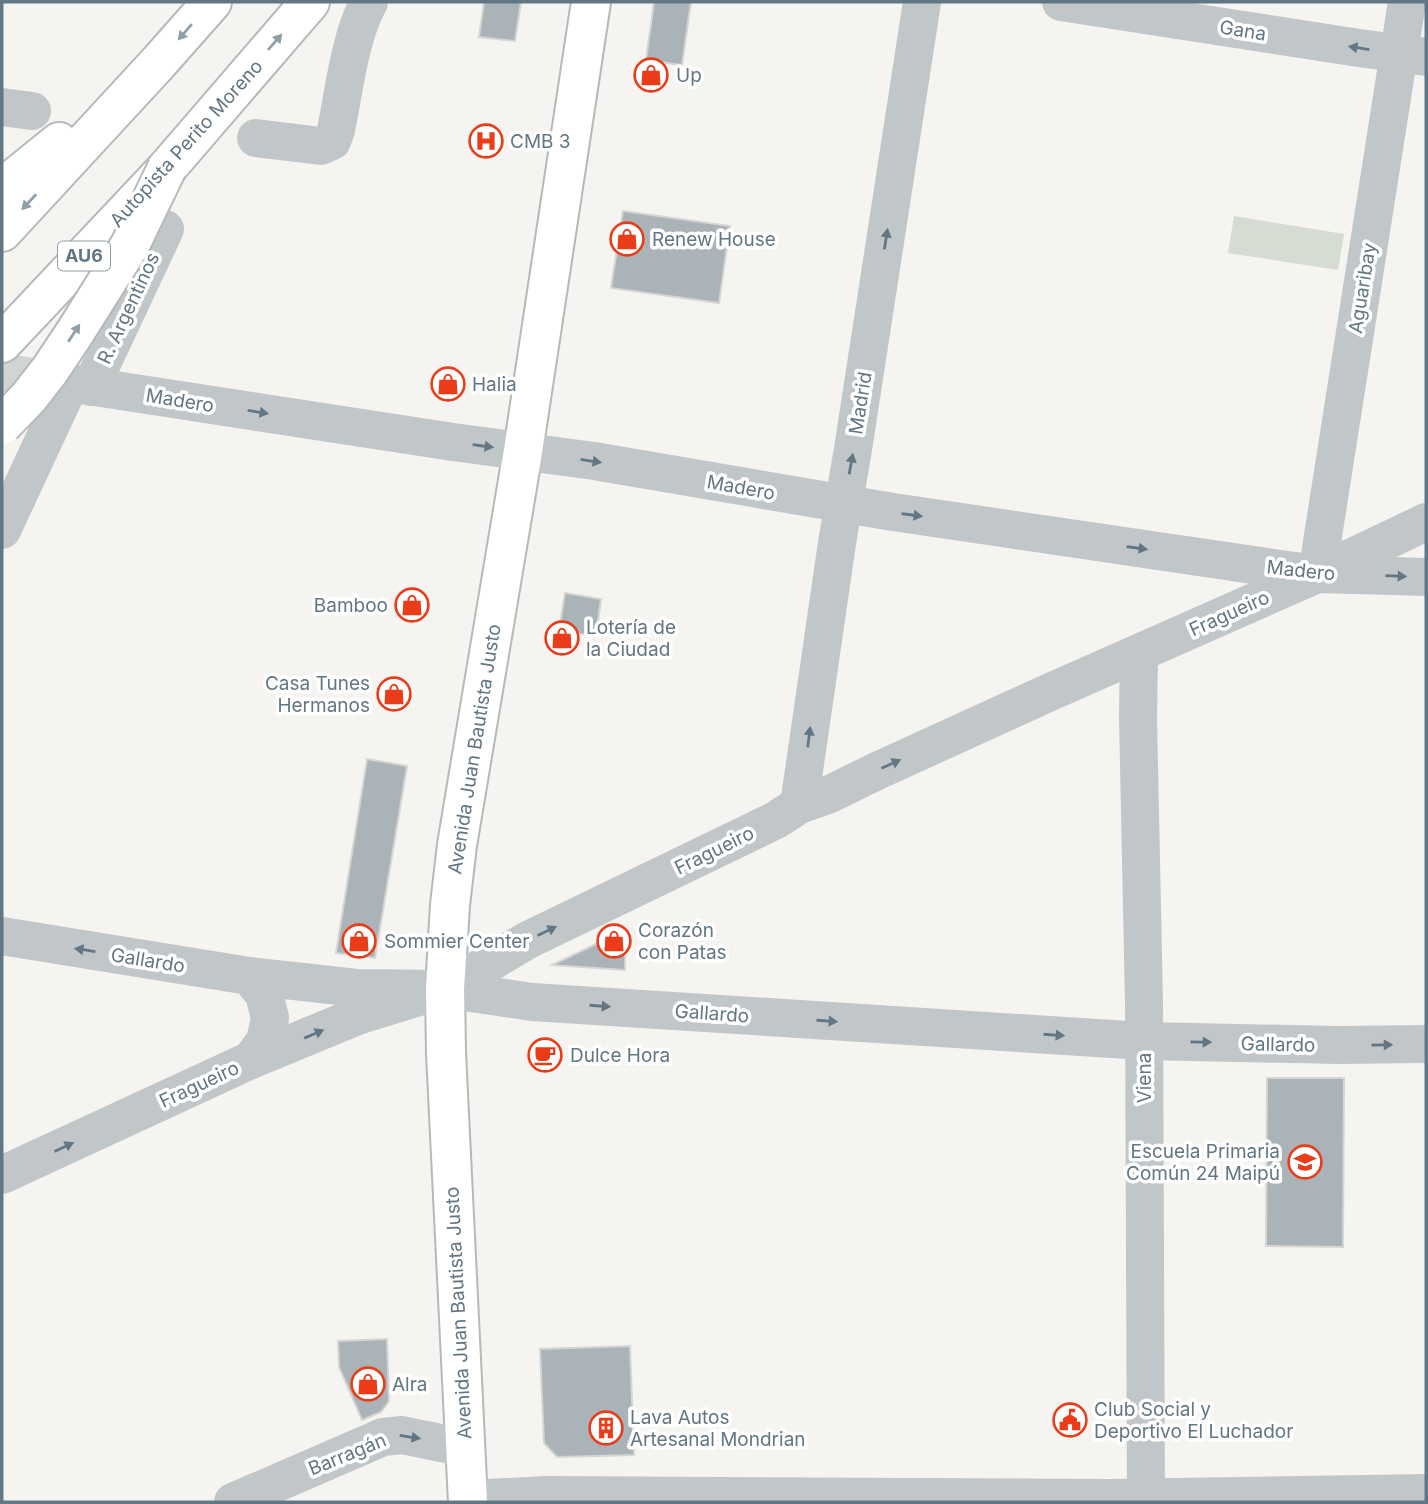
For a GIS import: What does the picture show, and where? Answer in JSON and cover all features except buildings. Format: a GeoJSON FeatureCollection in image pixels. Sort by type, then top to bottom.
{"type":"FeatureCollection","features":[{"type":"Feature","properties":{"kind":"main road"},"geometry":{"type":"LineString","coordinates":[[2,232],[212,2]]}},
{"type":"Feature","properties":{"kind":"main road","name":"Autopista Perito Moreno"},"geometry":{"type":"LineString","coordinates":[[2,343],[167,168],[310,2]]}},
{"type":"Feature","properties":{"kind":"main road","name":"Avenida Juan Bautista Justo"},"geometry":{"type":"LineString","coordinates":[[468,1501],[446,1053],[445,989],[450,905],[458,836],[523,452],[591,2]]}},
{"type":"Feature","properties":{"kind":"main road"},"geometry":{"type":"LineString","coordinates":[[2,188],[159,62]]}},
{"type":"Feature","properties":{"kind":"main road"},"geometry":{"type":"LineString","coordinates":[[2,425],[29,397],[68,343],[130,245],[167,168]]}},
{"type":"Feature","properties":{"kind":"street"},"geometry":{"type":"LineString","coordinates":[[256,138],[321,146],[332,141],[361,16],[369,2]]}},
{"type":"Feature","properties":{"kind":"street","name":"Madrid"},"geometry":{"type":"LineString","coordinates":[[799,805],[922,2]]}},
{"type":"Feature","properties":{"kind":"street","name":"Gana"},"geometry":{"type":"LineString","coordinates":[[1061,2],[1413,55]]}},
{"type":"Feature","properties":{"kind":"street","name":"Aguaribay"},"geometry":{"type":"LineString","coordinates":[[1317,574],[1413,55],[1408,2]]}},
{"type":"Feature","properties":{"kind":"street","name":"R. Argentinos"},"geometry":{"type":"LineString","coordinates":[[2,530],[72,384],[165,229]]}},
{"type":"Feature","properties":{"kind":"street","name":"Madero"},"geometry":{"type":"LineString","coordinates":[[72,384],[594,461],[844,504],[1317,574],[1426,577]]}},
{"type":"Feature","properties":{"kind":"street","name":"Fragueiro"},"geometry":{"type":"LineString","coordinates":[[2,1175],[251,1060],[360,1015],[445,989],[528,940],[776,820],[799,805],[830,794],[1426,522]]}},
{"type":"Feature","properties":{"kind":"street","name":"Viena"},"geometry":{"type":"LineString","coordinates":[[1139,653],[1144,1041],[1145,1500]]}},
{"type":"Feature","properties":{"kind":"street","name":"Gallardo"},"geometry":{"type":"LineString","coordinates":[[2,936],[249,976],[357,989],[445,989],[532,1002],[1144,1041],[1426,1044]]}},
{"type":"Feature","properties":{"kind":"street"},"geometry":{"type":"LineString","coordinates":[[249,976],[264,995],[270,1018],[265,1041],[251,1060]]}},
{"type":"Feature","properties":{"kind":"street","name":"Barragán"},"geometry":{"type":"LineString","coordinates":[[233,1502],[383,1437],[402,1435],[465,1448]]}},
{"type":"Feature","properties":{"kind":"street"},"geometry":{"type":"LineString","coordinates":[[468,1501],[547,1495],[1145,1500],[1426,1493]]}},
{"type":"Feature","properties":{"kind":"shaded area"},"geometry":{"type":"Polygon","coordinates":[[[1234,216],[1344,234],[1338,270],[1228,253],[1234,216]]]}},
{"type":"Feature","properties":{"kind":"tunnel"},"geometry":{"type":"LineString","coordinates":[[2,372],[56,381]]}},
{"type":"Feature","properties":{"kind":"place","name":"Up"},"geometry":{"type":"Point","coordinates":[651,75]}},
{"type":"Feature","properties":{"kind":"place","name":"CMB 3"},"geometry":{"type":"Point","coordinates":[486,141]}},
{"type":"Feature","properties":{"kind":"place","name":"Renew House"},"geometry":{"type":"Point","coordinates":[627,239]}},
{"type":"Feature","properties":{"kind":"place","name":"Halia"},"geometry":{"type":"Point","coordinates":[448,384]}},
{"type":"Feature","properties":{"kind":"place","name":"Bamboo"},"geometry":{"type":"Point","coordinates":[412,605]}},
{"type":"Feature","properties":{"kind":"place","name":"Lotería de la Ciudad"},"geometry":{"type":"Point","coordinates":[562,638]}},
{"type":"Feature","properties":{"kind":"place","name":"Casa Tunes Hermanos"},"geometry":{"type":"Point","coordinates":[394,694]}},
{"type":"Feature","properties":{"kind":"place","name":"Sommier Center"},"geometry":{"type":"Point","coordinates":[359,941]}},
{"type":"Feature","properties":{"kind":"place","name":"Corazón con Patas"},"geometry":{"type":"Point","coordinates":[614,941]}},
{"type":"Feature","properties":{"kind":"place","name":"Dulce Hora"},"geometry":{"type":"Point","coordinates":[545,1055]}},
{"type":"Feature","properties":{"kind":"place","name":"Escuela Primaria Común 24 Maipú"},"geometry":{"type":"Point","coordinates":[1305,1162]}},
{"type":"Feature","properties":{"kind":"place","name":"Alra"},"geometry":{"type":"Point","coordinates":[368,1384]}},
{"type":"Feature","properties":{"kind":"place","name":"Club Social y Deportivo El Luchador"},"geometry":{"type":"Point","coordinates":[1070,1420]}},
{"type":"Feature","properties":{"kind":"place","name":"Lava Autos Artesanal Mondrian"},"geometry":{"type":"Point","coordinates":[606,1428]}}]}
